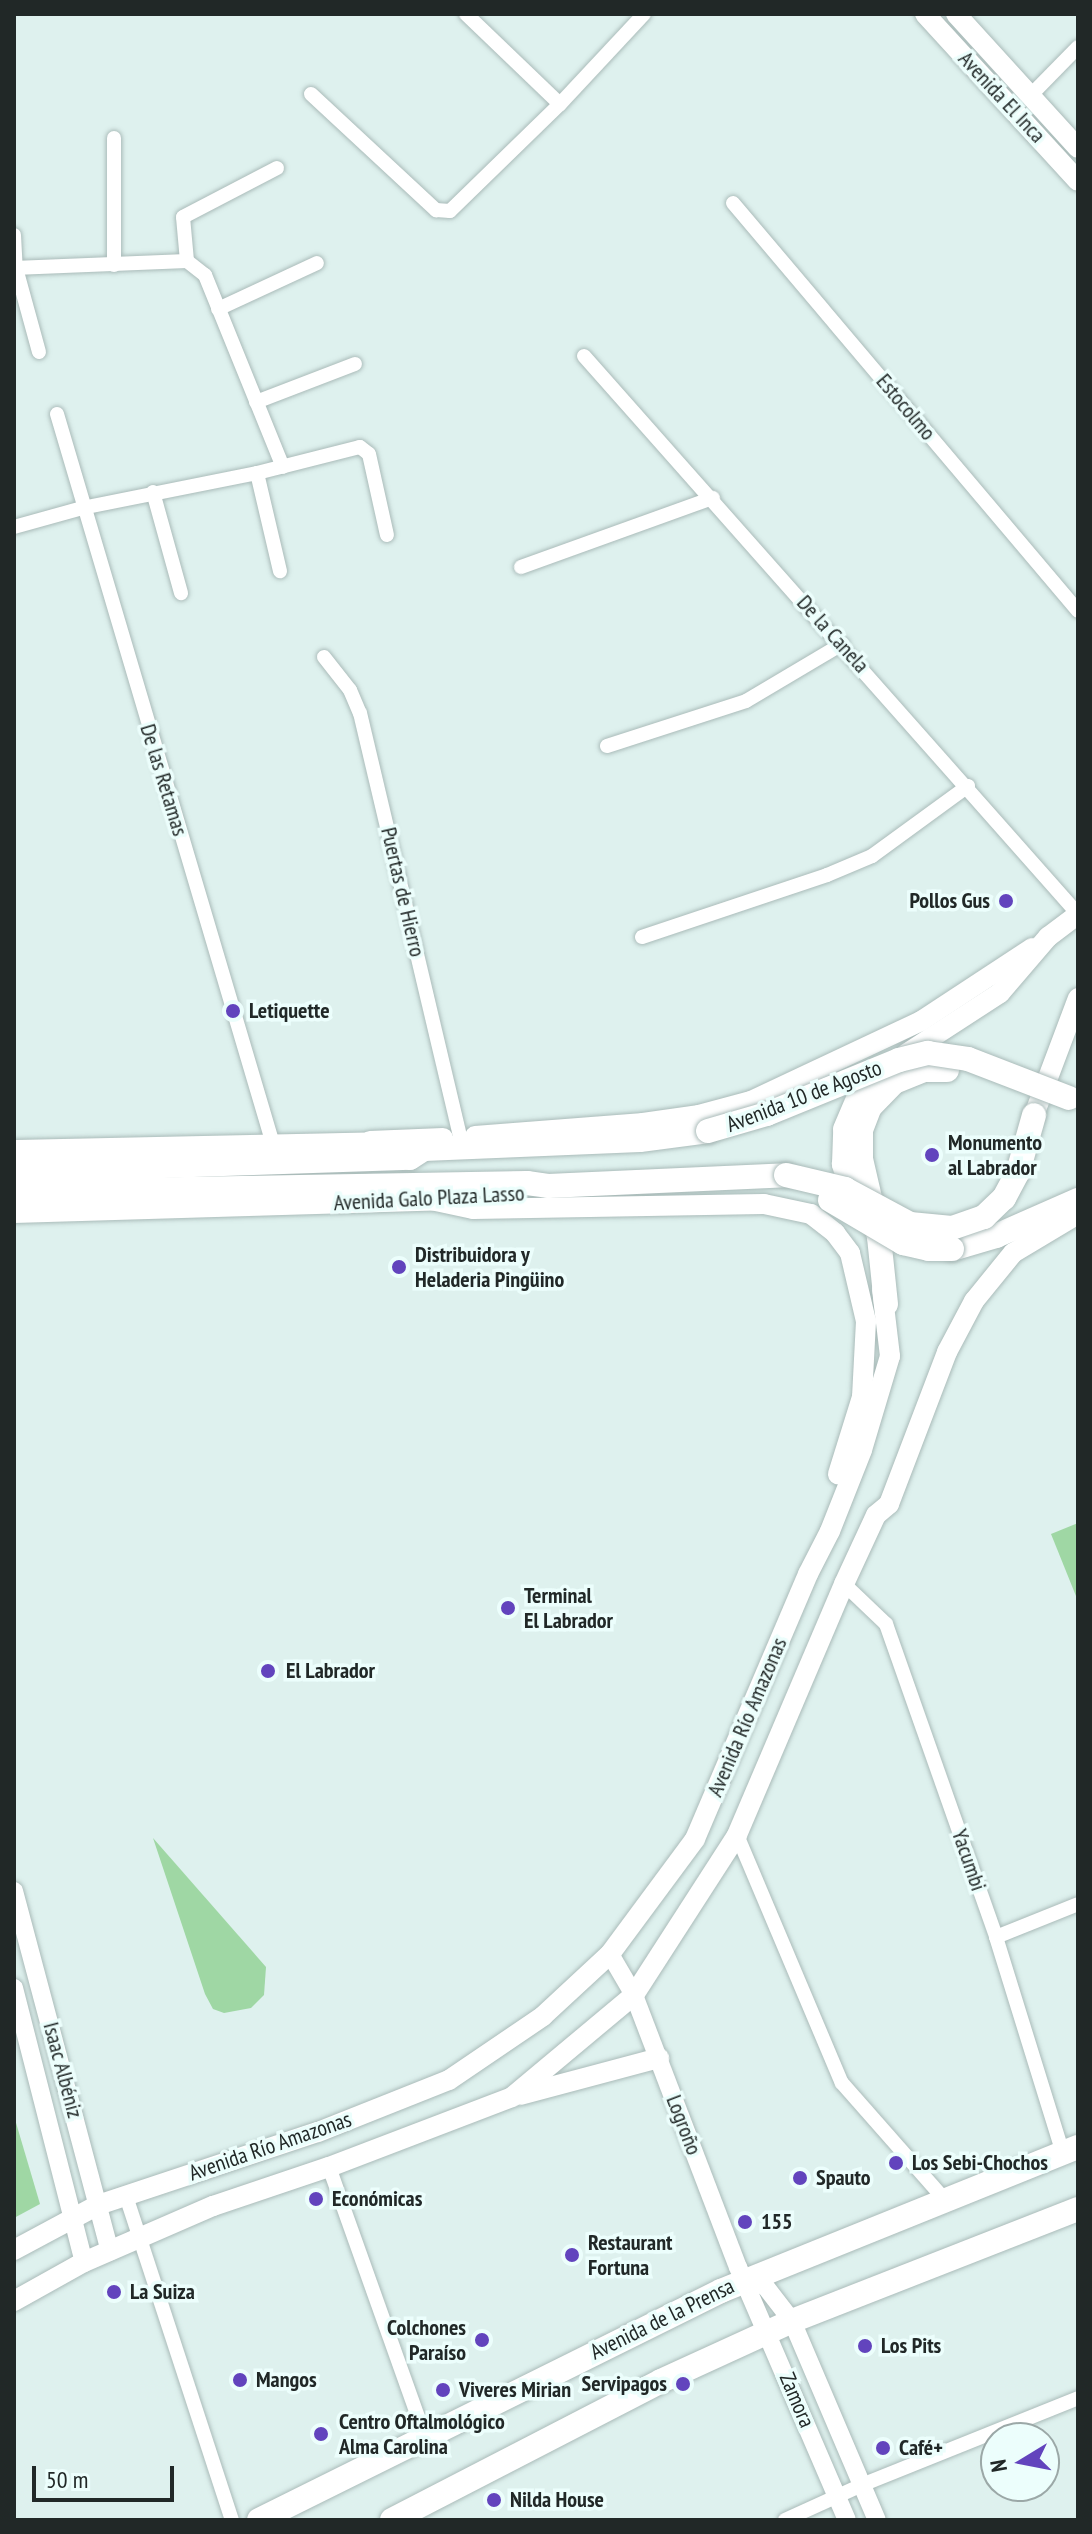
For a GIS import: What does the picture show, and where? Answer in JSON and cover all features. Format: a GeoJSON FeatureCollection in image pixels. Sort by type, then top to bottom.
{"type":"FeatureCollection","features":[{"type":"Feature","properties":{"kind":"main road","name":"Avenida El Inca"},"geometry":{"type":"LineString","coordinates":[[925,14],[1078,181]]}},
{"type":"Feature","properties":{"kind":"main road","name":"Avenida El Inca"},"geometry":{"type":"LineString","coordinates":[[956,14],[1078,148]]}},
{"type":"Feature","properties":{"kind":"main road","name":"Avenida Río Amazonas"},"geometry":{"type":"LineString","coordinates":[[14,2250],[98,2205],[318,2132],[449,2080],[543,2016],[610,1954],[695,1839],[808,1574],[830,1531],[885,1380],[890,1356],[886,1304],[876,1262],[844,1173],[841,1141],[850,1107],[864,1084],[881,1070],[1000,993],[1048,937],[1078,914]]}},
{"type":"Feature","properties":{"kind":"main road"},"geometry":{"type":"LineString","coordinates":[[14,1150],[460,1137],[643,1123],[699,1115],[751,1101],[921,1021],[1048,937]]}},
{"type":"Feature","properties":{"kind":"main road"},"geometry":{"type":"LineString","coordinates":[[548,1186],[786,1175],[845,1189],[910,1224],[952,1228],[984,1217],[1004,1198],[1018,1172],[1034,1115],[1078,998]]}},
{"type":"Feature","properties":{"kind":"main road","name":"Avenida 10 de Agosto"},"geometry":{"type":"LineString","coordinates":[[424,1149],[640,1140],[708,1131],[767,1114],[899,1060],[928,1053],[968,1059],[1073,1099]]}},
{"type":"Feature","properties":{"kind":"main road"},"geometry":{"type":"LineString","coordinates":[[886,1304],[876,1215],[861,1159],[861,1130],[870,1107],[894,1082],[924,1070],[947,1070],[1020,1093],[1073,1099]]}},
{"type":"Feature","properties":{"kind":"main road"},"geometry":{"type":"LineString","coordinates":[[370,1141],[424,1149]]}},
{"type":"Feature","properties":{"kind":"main road","name":"Avenida Galo Plaza Lasso"},"geometry":{"type":"LineString","coordinates":[[14,1171],[410,1158],[424,1149]]}},
{"type":"Feature","properties":{"kind":"main road"},"geometry":{"type":"LineString","coordinates":[[786,1175],[903,1243],[929,1249],[952,1249],[978,1243],[1078,1205]]}},
{"type":"Feature","properties":{"kind":"main road","name":"Avenida Galo Plaza Lasso"},"geometry":{"type":"LineString","coordinates":[[14,1192],[527,1183],[548,1186]]}},
{"type":"Feature","properties":{"kind":"main road","name":"Avenida Galo Plaza Lasso"},"geometry":{"type":"LineString","coordinates":[[14,1213],[431,1200],[529,1195],[548,1186]]}},
{"type":"Feature","properties":{"kind":"main road"},"geometry":{"type":"LineString","coordinates":[[431,1200],[473,1209],[764,1204],[811,1214],[835,1233],[850,1253],[859,1281],[866,1321],[866,1355],[862,1397],[808,1574]]}},
{"type":"Feature","properties":{"kind":"main road","name":"Avenida Río Amazonas"},"geometry":{"type":"LineString","coordinates":[[14,2301],[84,2262],[213,2206],[329,2167],[512,2097],[634,1995],[737,1835],[844,1584],[876,1515],[889,1504],[947,1352],[974,1301],[1013,1253],[1078,1205]]}},
{"type":"Feature","properties":{"kind":"main road"},"geometry":{"type":"LineString","coordinates":[[512,2097],[659,2058]]}},
{"type":"Feature","properties":{"kind":"main road","name":"Avenida de la Prensa"},"geometry":{"type":"LineString","coordinates":[[259,2520],[642,2327],[1070,2150]]}},
{"type":"Feature","properties":{"kind":"main road"},"geometry":{"type":"LineString","coordinates":[[392,2520],[661,2381],[792,2321],[1078,2209]]}},
{"type":"Feature","properties":{"kind":"street"},"geometry":{"type":"LineString","coordinates":[[466,14],[560,104]]}},
{"type":"Feature","properties":{"kind":"street"},"geometry":{"type":"LineString","coordinates":[[311,94],[436,210],[450,211],[560,104],[644,14]]}},
{"type":"Feature","properties":{"kind":"street"},"geometry":{"type":"LineString","coordinates":[[1031,95],[1078,47]]}},
{"type":"Feature","properties":{"kind":"street"},"geometry":{"type":"LineString","coordinates":[[114,138],[114,265]]}},
{"type":"Feature","properties":{"kind":"street"},"geometry":{"type":"LineString","coordinates":[[187,261],[183,217],[277,168]]}},
{"type":"Feature","properties":{"kind":"street","name":"Estocolmo"},"geometry":{"type":"LineString","coordinates":[[733,203],[1078,611]]}},
{"type":"Feature","properties":{"kind":"street"},"geometry":{"type":"LineString","coordinates":[[14,235],[15,268],[39,352]]}},
{"type":"Feature","properties":{"kind":"street"},"geometry":{"type":"LineString","coordinates":[[15,268],[187,261],[205,275],[283,467]]}},
{"type":"Feature","properties":{"kind":"street"},"geometry":{"type":"LineString","coordinates":[[218,309],[317,263]]}},
{"type":"Feature","properties":{"kind":"street","name":"De la Canela"},"geometry":{"type":"LineString","coordinates":[[584,356],[968,786],[1078,914]]}},
{"type":"Feature","properties":{"kind":"street"},"geometry":{"type":"LineString","coordinates":[[256,402],[355,364]]}},
{"type":"Feature","properties":{"kind":"street","name":"De las Retamas"},"geometry":{"type":"LineString","coordinates":[[57,414],[82,508],[273,1144]]}},
{"type":"Feature","properties":{"kind":"street"},"geometry":{"type":"LineString","coordinates":[[14,527],[153,492],[257,473],[366,448],[387,535]]}},
{"type":"Feature","properties":{"kind":"street"},"geometry":{"type":"LineString","coordinates":[[257,473],[280,571]]}},
{"type":"Feature","properties":{"kind":"street"},"geometry":{"type":"LineString","coordinates":[[153,492],[181,593]]}},
{"type":"Feature","properties":{"kind":"street"},"geometry":{"type":"LineString","coordinates":[[521,567],[713,498]]}},
{"type":"Feature","properties":{"kind":"street"},"geometry":{"type":"LineString","coordinates":[[607,746],[746,701],[842,644]]}},
{"type":"Feature","properties":{"kind":"street","name":"Puertas de Hierro"},"geometry":{"type":"LineString","coordinates":[[324,657],[350,690],[360,713],[460,1137]]}},
{"type":"Feature","properties":{"kind":"street"},"geometry":{"type":"LineString","coordinates":[[642,937],[827,875],[872,856],[968,786]]}},
{"type":"Feature","properties":{"kind":"street","name":"Yacumbi"},"geometry":{"type":"LineString","coordinates":[[844,1584],[886,1624],[1070,2150]]}},
{"type":"Feature","properties":{"kind":"street"},"geometry":{"type":"LineString","coordinates":[[737,1835],[842,2083],[945,2200]]}},
{"type":"Feature","properties":{"kind":"street","name":"Isaac Albéniz"},"geometry":{"type":"LineString","coordinates":[[14,1891],[110,2251]]}},
{"type":"Feature","properties":{"kind":"street"},"geometry":{"type":"LineString","coordinates":[[996,1937],[1078,1904]]}},
{"type":"Feature","properties":{"kind":"street","name":"Logroño"},"geometry":{"type":"LineString","coordinates":[[610,1954],[634,1995],[754,2283]]}},
{"type":"Feature","properties":{"kind":"street","name":"Isaac Albéniz"},"geometry":{"type":"LineString","coordinates":[[14,1988],[84,2262]]}},
{"type":"Feature","properties":{"kind":"street"},"geometry":{"type":"LineString","coordinates":[[329,2167],[425,2437]]}},
{"type":"Feature","properties":{"kind":"street"},"geometry":{"type":"LineString","coordinates":[[126,2196],[232,2520]]}},
{"type":"Feature","properties":{"kind":"street","name":"Zamora"},"geometry":{"type":"LineString","coordinates":[[754,2283],[792,2321],[877,2520]]}},
{"type":"Feature","properties":{"kind":"street","name":"Zamora"},"geometry":{"type":"LineString","coordinates":[[754,2283],[768,2332],[847,2520]]}},
{"type":"Feature","properties":{"kind":"street"},"geometry":{"type":"LineString","coordinates":[[785,2520],[862,2485],[1078,2398]]}},
{"type":"Feature","properties":{"kind":"green space"},"geometry":{"type":"Polygon","coordinates":[[[1078,1523],[1078,1601],[1051,1534],[1078,1523]]]}},
{"type":"Feature","properties":{"kind":"green space"},"geometry":{"type":"Polygon","coordinates":[[[153,1838],[266,1967],[264,1995],[251,2008],[224,2013],[213,2009],[205,1994],[153,1838]]]}},
{"type":"Feature","properties":{"kind":"green space"},"geometry":{"type":"Polygon","coordinates":[[[14,2116],[40,2204],[14,2218],[14,2116]]]}},
{"type":"Feature","properties":{"kind":"place","name":"Pollos Gus"},"geometry":{"type":"Point","coordinates":[1006,901]}},
{"type":"Feature","properties":{"kind":"place","name":"Letiquette"},"geometry":{"type":"Point","coordinates":[233,1011]}},
{"type":"Feature","properties":{"kind":"place","name":"Monumento al Labrador"},"geometry":{"type":"Point","coordinates":[932,1155]}},
{"type":"Feature","properties":{"kind":"place","name":"Distribuidora y Heladeria Pingüino"},"geometry":{"type":"Point","coordinates":[399,1267]}},
{"type":"Feature","properties":{"kind":"place","name":"Terminal El Labrador"},"geometry":{"type":"Point","coordinates":[508,1608]}},
{"type":"Feature","properties":{"kind":"place","name":"El Labrador"},"geometry":{"type":"Point","coordinates":[268,1671]}},
{"type":"Feature","properties":{"kind":"place","name":"Los Sebi-Chochos"},"geometry":{"type":"Point","coordinates":[896,2163]}},
{"type":"Feature","properties":{"kind":"place","name":"Spauto"},"geometry":{"type":"Point","coordinates":[800,2178]}},
{"type":"Feature","properties":{"kind":"place","name":"Económicas"},"geometry":{"type":"Point","coordinates":[316,2199]}},
{"type":"Feature","properties":{"kind":"place","name":"155"},"geometry":{"type":"Point","coordinates":[745,2222]}},
{"type":"Feature","properties":{"kind":"place","name":"Restaurant Fortuna"},"geometry":{"type":"Point","coordinates":[572,2255]}},
{"type":"Feature","properties":{"kind":"place","name":"La Suiza"},"geometry":{"type":"Point","coordinates":[114,2292]}},
{"type":"Feature","properties":{"kind":"place","name":"Colchones Paraíso"},"geometry":{"type":"Point","coordinates":[482,2340]}},
{"type":"Feature","properties":{"kind":"place","name":"Los Pits"},"geometry":{"type":"Point","coordinates":[865,2346]}},
{"type":"Feature","properties":{"kind":"place","name":"Mangos"},"geometry":{"type":"Point","coordinates":[240,2380]}},
{"type":"Feature","properties":{"kind":"place","name":"Servipagos"},"geometry":{"type":"Point","coordinates":[683,2384]}},
{"type":"Feature","properties":{"kind":"place","name":"Viveres Mirian"},"geometry":{"type":"Point","coordinates":[443,2390]}},
{"type":"Feature","properties":{"kind":"place","name":"Centro Oftalmológico Alma Carolina"},"geometry":{"type":"Point","coordinates":[321,2434]}},
{"type":"Feature","properties":{"kind":"place","name":"Café+"},"geometry":{"type":"Point","coordinates":[883,2448]}},
{"type":"Feature","properties":{"kind":"place","name":"Nilda House"},"geometry":{"type":"Point","coordinates":[494,2500]}}]}
